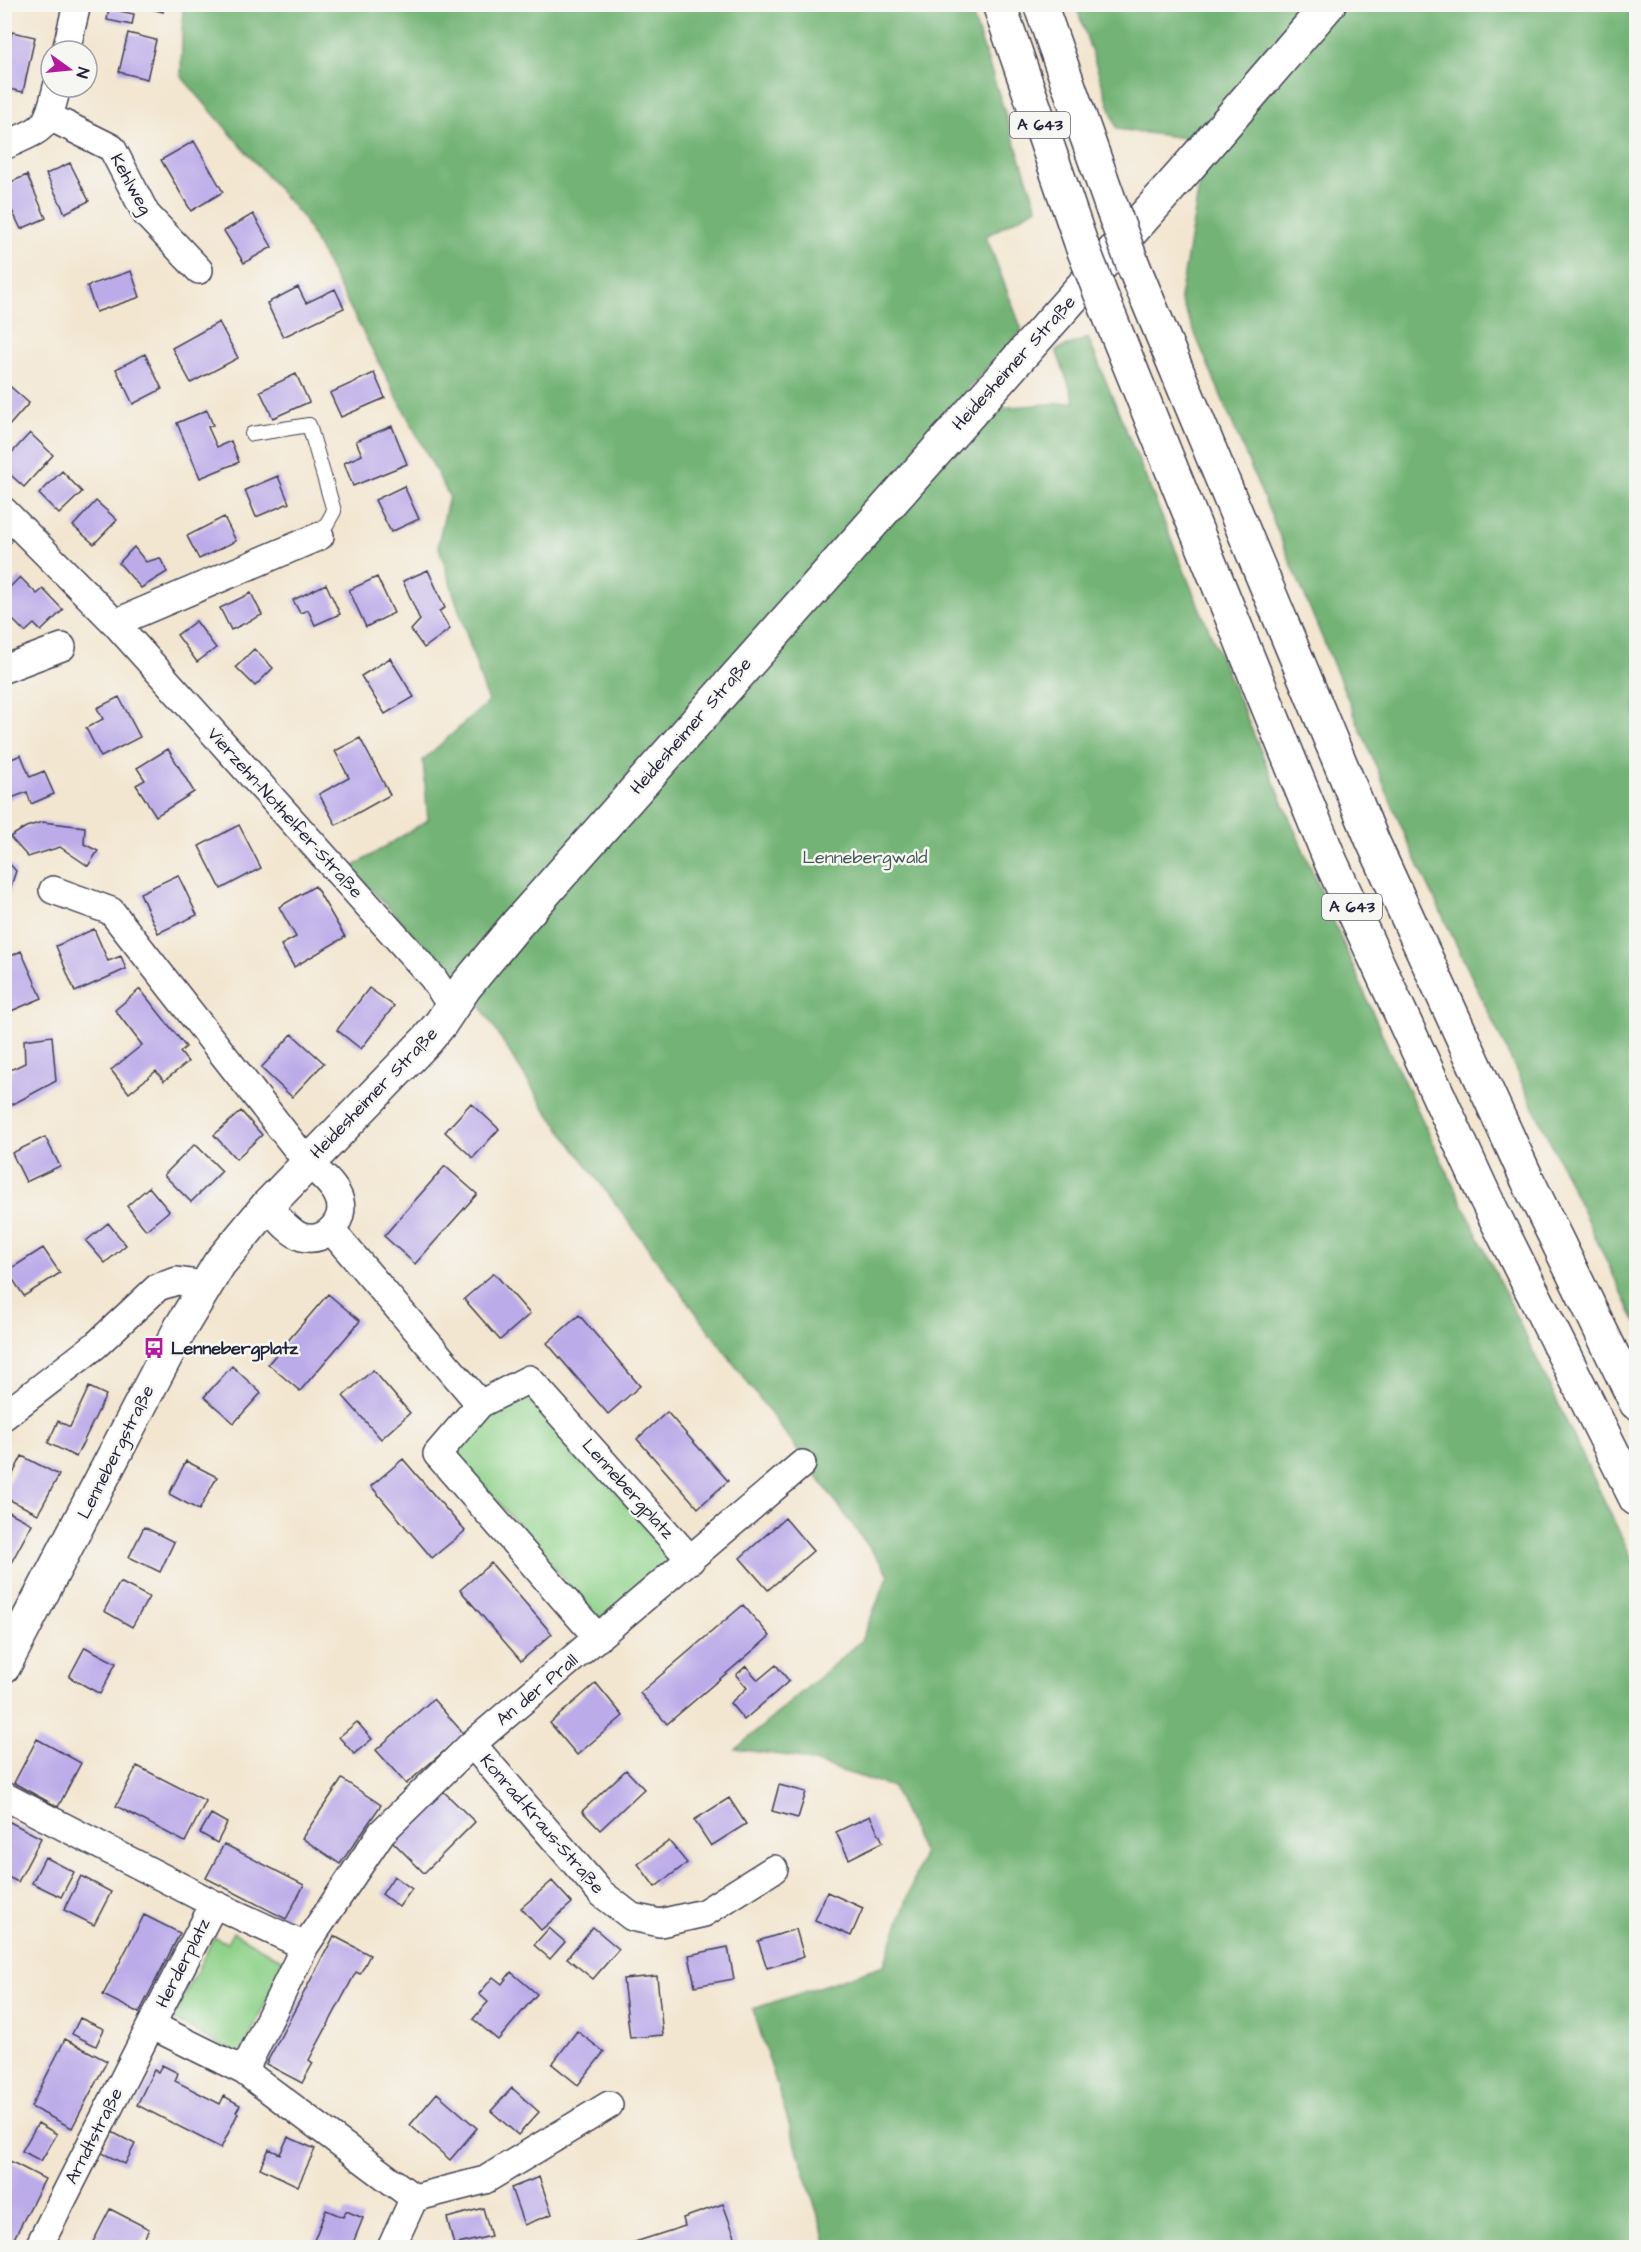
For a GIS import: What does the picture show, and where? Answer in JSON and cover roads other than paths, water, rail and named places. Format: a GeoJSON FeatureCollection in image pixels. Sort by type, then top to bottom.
{"type":"FeatureCollection","features":[{"type":"Feature","properties":{"kind":"main road","name":"A 643"},"geometry":{"type":"LineString","coordinates":[[999,4],[1082,246],[1332,862],[1486,1199],[1636,1499]]}},
{"type":"Feature","properties":{"kind":"main road","name":"A 643"},"geometry":{"type":"LineString","coordinates":[[1040,4],[1133,265],[1373,842],[1528,1181],[1636,1403]]}},
{"type":"Feature","properties":{"kind":"main road","name":"Heidesheimer Straße"},"geometry":{"type":"LineString","coordinates":[[308,1163],[404,1065],[441,1023],[517,924],[1183,173],[1329,4]]}},
{"type":"Feature","properties":{"kind":"main road","name":"Lennebergstraße"},"geometry":{"type":"LineString","coordinates":[[4,1666],[203,1288],[240,1237],[308,1163]]}},
{"type":"Feature","properties":{"kind":"street"},"geometry":{"type":"LineString","coordinates":[[69,39],[77,4]]}},
{"type":"Feature","properties":{"kind":"street"},"geometry":{"type":"LineString","coordinates":[[4,146],[40,129],[50,117],[54,99]]}},
{"type":"Feature","properties":{"kind":"street","name":"Kehlweg"},"geometry":{"type":"LineString","coordinates":[[50,117],[112,148],[146,214],[199,270]]}},
{"type":"Feature","properties":{"kind":"street","name":"Vierzehn-Nothelfer-Straße"},"geometry":{"type":"LineString","coordinates":[[4,512],[115,623],[433,978],[452,1007]]}},
{"type":"Feature","properties":{"kind":"street"},"geometry":{"type":"LineString","coordinates":[[115,623],[320,536]]}},
{"type":"Feature","properties":{"kind":"street"},"geometry":{"type":"LineString","coordinates":[[4,669],[62,647]]}},
{"type":"Feature","properties":{"kind":"street","name":"Heidesheimer Straße"},"geometry":{"type":"LineString","coordinates":[[53,890],[111,910],[308,1163]]}},
{"type":"Feature","properties":{"kind":"street"},"geometry":{"type":"LineString","coordinates":[[267,1206],[294,1233],[302,1237],[321,1236],[331,1230],[339,1218],[340,1200],[333,1189],[308,1163]]}},
{"type":"Feature","properties":{"kind":"street"},"geometry":{"type":"LineString","coordinates":[[331,1230],[480,1404]]}},
{"type":"Feature","properties":{"kind":"street"},"geometry":{"type":"LineString","coordinates":[[4,1416],[96,1345],[158,1287],[177,1281],[203,1288]]}},
{"type":"Feature","properties":{"kind":"street","name":"Lennebergplatz"},"geometry":{"type":"LineString","coordinates":[[598,1638],[437,1454],[480,1404],[530,1379],[691,1560]]}},
{"type":"Feature","properties":{"kind":"street","name":"An der Prall"},"geometry":{"type":"LineString","coordinates":[[305,1946],[382,1832],[472,1744],[802,1464]]}},
{"type":"Feature","properties":{"kind":"street","name":"Konrad-Kraus-Straße"},"geometry":{"type":"LineString","coordinates":[[472,1744],[601,1893],[632,1917],[660,1923],[704,1913],[774,1869]]}},
{"type":"Feature","properties":{"kind":"street"},"geometry":{"type":"LineString","coordinates":[[4,1796],[214,1904]]}},
{"type":"Feature","properties":{"kind":"street","name":"Herderplatz"},"geometry":{"type":"LineString","coordinates":[[305,1946],[214,1904],[151,2025],[244,2071],[414,2198]]}},
{"type":"Feature","properties":{"kind":"street"},"geometry":{"type":"LineString","coordinates":[[244,2071],[305,1946]]}},
{"type":"Feature","properties":{"kind":"street","name":"Arndtstraße"},"geometry":{"type":"LineString","coordinates":[[38,2247],[151,2025]]}},
{"type":"Feature","properties":{"kind":"street"},"geometry":{"type":"LineString","coordinates":[[392,2247],[414,2198],[485,2180],[609,2105]]}},
{"type":"Feature","properties":{"kind":"lane"},"geometry":{"type":"LineString","coordinates":[[252,434],[309,425],[334,511],[320,536]]}},
{"type":"Feature","properties":{"kind":"place","name":"Lennebergplatz"},"geometry":{"type":"Point","coordinates":[154,1348]}},
{"type":"Feature","properties":{"kind":"park label","name":"Lennebergwald"},"geometry":{"type":"Point","coordinates":[865,857]}}]}
